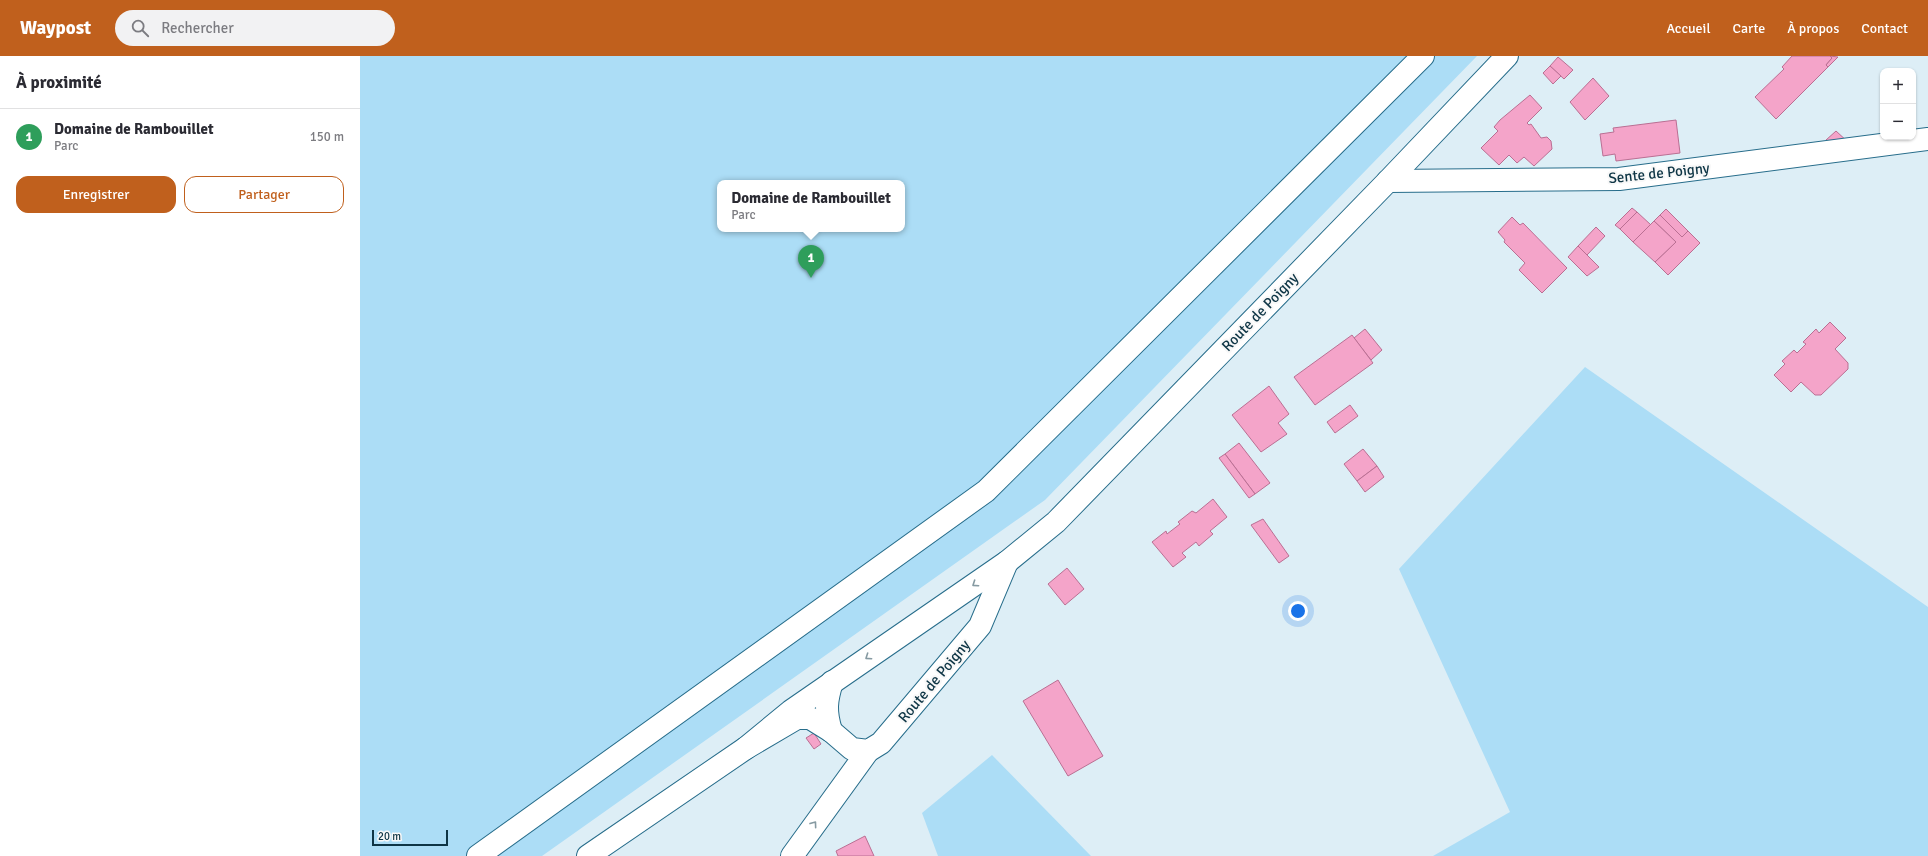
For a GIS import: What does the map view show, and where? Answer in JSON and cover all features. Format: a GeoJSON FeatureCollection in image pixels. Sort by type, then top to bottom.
{"type":"FeatureCollection","features":[{"type":"Feature","properties":{"kind":"street"},"geometry":{"type":"LineString","coordinates":[[478,856],[986,491],[1423,56]]}},
{"type":"Feature","properties":{"kind":"street","name":"Route de Poigny"},"geometry":{"type":"LineString","coordinates":[[746,748],[791,710],[1007,562],[1056,522],[1388,181],[1507,56]]}},
{"type":"Feature","properties":{"kind":"street","name":"Sente de Poigny"},"geometry":{"type":"LineString","coordinates":[[1388,181],[1619,179],[1928,139]]}},
{"type":"Feature","properties":{"kind":"street","name":"Route de Poigny"},"geometry":{"type":"LineString","coordinates":[[588,856],[746,748],[797,718],[810,718],[831,730],[852,749],[868,751],[881,743],[980,626],[1007,562]]}},
{"type":"Feature","properties":{"kind":"street"},"geometry":{"type":"LineString","coordinates":[[831,730],[826,714],[827,698],[832,682]]}},
{"type":"Feature","properties":{"kind":"street"},"geometry":{"type":"LineString","coordinates":[[792,856],[868,751]]}},
{"type":"Feature","properties":{"kind":"shaded area"},"geometry":{"type":"Polygon","coordinates":[[[360,56],[1477,56],[1045,500],[542,856],[360,856],[360,56]]]}},
{"type":"Feature","properties":{"kind":"shaded area"},"geometry":{"type":"Polygon","coordinates":[[[1585,367],[1928,607],[1928,856],[1433,856],[1510,812],[1399,569],[1585,367]]]}},
{"type":"Feature","properties":{"kind":"shaded area"},"geometry":{"type":"Polygon","coordinates":[[[992,755],[1091,856],[938,856],[922,813],[992,755]]]}},
{"type":"Feature","properties":{"kind":"building"},"geometry":{"type":"Polygon","coordinates":[[[1792,56],[1830,56],[1832,58],[1826,65],[1828,67],[1776,119],[1755,97],[1784,69],[1782,67],[1792,56]]]}},
{"type":"Feature","properties":{"kind":"building"},"geometry":{"type":"Polygon","coordinates":[[[1830,56],[1838,57],[1828,67],[1826,65],[1832,58],[1830,56]]]}},
{"type":"Feature","properties":{"kind":"building"},"geometry":{"type":"Polygon","coordinates":[[[1558,57],[1573,70],[1564,79],[1550,66],[1558,57]]]}},
{"type":"Feature","properties":{"kind":"building"},"geometry":{"type":"Polygon","coordinates":[[[1550,66],[1561,76],[1553,84],[1543,73],[1550,66]]]}},
{"type":"Feature","properties":{"kind":"building"},"geometry":{"type":"Polygon","coordinates":[[[1593,78],[1609,96],[1585,120],[1570,102],[1593,78]]]}},
{"type":"Feature","properties":{"kind":"building"},"geometry":{"type":"Polygon","coordinates":[[[1530,95],[1542,108],[1527,123],[1529,125],[1531,124],[1541,138],[1547,137],[1551,141],[1552,149],[1534,166],[1524,157],[1517,163],[1509,155],[1499,165],[1481,148],[1498,131],[1494,127],[1500,120],[1530,95]]]}},
{"type":"Feature","properties":{"kind":"building"},"geometry":{"type":"Polygon","coordinates":[[[1676,120],[1680,153],[1616,161],[1615,154],[1603,156],[1600,134],[1614,132],[1613,128],[1676,120]]]}},
{"type":"Feature","properties":{"kind":"building"},"geometry":{"type":"Polygon","coordinates":[[[1836,131],[1848,142],[1830,144],[1826,140],[1836,131]]]}},
{"type":"Feature","properties":{"kind":"building"},"geometry":{"type":"Polygon","coordinates":[[[1632,208],[1637,212],[1620,229],[1615,225],[1632,208]]]}},
{"type":"Feature","properties":{"kind":"building"},"geometry":{"type":"Polygon","coordinates":[[[1666,209],[1688,231],[1682,237],[1660,215],[1666,209]]]}},
{"type":"Feature","properties":{"kind":"building"},"geometry":{"type":"Polygon","coordinates":[[[1637,212],[1651,225],[1633,242],[1620,229],[1637,212]]]}},
{"type":"Feature","properties":{"kind":"building"},"geometry":{"type":"Polygon","coordinates":[[[1660,215],[1682,237],[1688,231],[1700,243],[1668,275],[1655,262],[1676,242],[1654,221],[1660,215]]]}},
{"type":"Feature","properties":{"kind":"building"},"geometry":{"type":"Polygon","coordinates":[[[1512,217],[1520,225],[1523,223],[1567,268],[1542,293],[1519,270],[1525,263],[1504,242],[1505,240],[1498,232],[1512,217]]]}},
{"type":"Feature","properties":{"kind":"building"},"geometry":{"type":"Polygon","coordinates":[[[1654,221],[1676,242],[1655,262],[1633,242],[1654,221]]]}},
{"type":"Feature","properties":{"kind":"building"},"geometry":{"type":"Polygon","coordinates":[[[1596,227],[1605,236],[1587,255],[1578,246],[1596,227]]]}},
{"type":"Feature","properties":{"kind":"building"},"geometry":{"type":"Polygon","coordinates":[[[1578,246],[1599,267],[1587,276],[1568,257],[1578,246]]]}},
{"type":"Feature","properties":{"kind":"building"},"geometry":{"type":"Polygon","coordinates":[[[1830,322],[1846,338],[1835,349],[1848,363],[1848,369],[1821,395],[1815,395],[1801,382],[1791,392],[1774,375],[1785,364],[1782,361],[1794,350],[1797,353],[1806,344],[1803,342],[1816,329],[1819,333],[1830,322]]]}},
{"type":"Feature","properties":{"kind":"building"},"geometry":{"type":"Polygon","coordinates":[[[1365,329],[1382,350],[1371,360],[1354,338],[1365,329]]]}},
{"type":"Feature","properties":{"kind":"building"},"geometry":{"type":"Polygon","coordinates":[[[1352,335],[1373,363],[1315,405],[1294,377],[1352,335]]]}},
{"type":"Feature","properties":{"kind":"building"},"geometry":{"type":"Polygon","coordinates":[[[1269,386],[1289,414],[1278,423],[1287,434],[1261,452],[1232,415],[1269,386]]]}},
{"type":"Feature","properties":{"kind":"building"},"geometry":{"type":"Polygon","coordinates":[[[1350,405],[1358,416],[1335,433],[1327,422],[1350,405]]]}},
{"type":"Feature","properties":{"kind":"building"},"geometry":{"type":"Polygon","coordinates":[[[1239,443],[1270,483],[1255,494],[1225,454],[1239,443]]]}},
{"type":"Feature","properties":{"kind":"building"},"geometry":{"type":"Polygon","coordinates":[[[1363,449],[1377,466],[1357,481],[1344,464],[1363,449]]]}},
{"type":"Feature","properties":{"kind":"building"},"geometry":{"type":"Polygon","coordinates":[[[1225,454],[1255,494],[1249,498],[1219,458],[1225,454]]]}},
{"type":"Feature","properties":{"kind":"building"},"geometry":{"type":"Polygon","coordinates":[[[1377,466],[1384,477],[1365,492],[1357,481],[1377,466]]]}},
{"type":"Feature","properties":{"kind":"building"},"geometry":{"type":"Polygon","coordinates":[[[1213,499],[1227,517],[1210,531],[1213,534],[1199,546],[1196,542],[1182,553],[1186,557],[1173,567],[1152,542],[1166,531],[1167,534],[1180,524],[1178,522],[1192,511],[1196,513],[1213,499]]]}},
{"type":"Feature","properties":{"kind":"building"},"geometry":{"type":"Polygon","coordinates":[[[1263,519],[1289,556],[1279,563],[1251,525],[1263,519]]]}},
{"type":"Feature","properties":{"kind":"building"},"geometry":{"type":"Polygon","coordinates":[[[1067,568],[1084,589],[1065,605],[1048,584],[1067,568]]]}},
{"type":"Feature","properties":{"kind":"building"},"geometry":{"type":"Polygon","coordinates":[[[1058,680],[1103,756],[1068,776],[1023,701],[1058,680]]]}},
{"type":"Feature","properties":{"kind":"building"},"geometry":{"type":"Polygon","coordinates":[[[814,733],[821,744],[814,749],[806,738],[814,733]]]}},
{"type":"Feature","properties":{"kind":"building"},"geometry":{"type":"Polygon","coordinates":[[[865,836],[874,856],[838,856],[836,851],[865,836]]]}},
{"type":"Feature","properties":{"kind":"place","name":"Domaine de Rambouillet"},"geometry":{"type":"Point","coordinates":[811,278]}}]}
